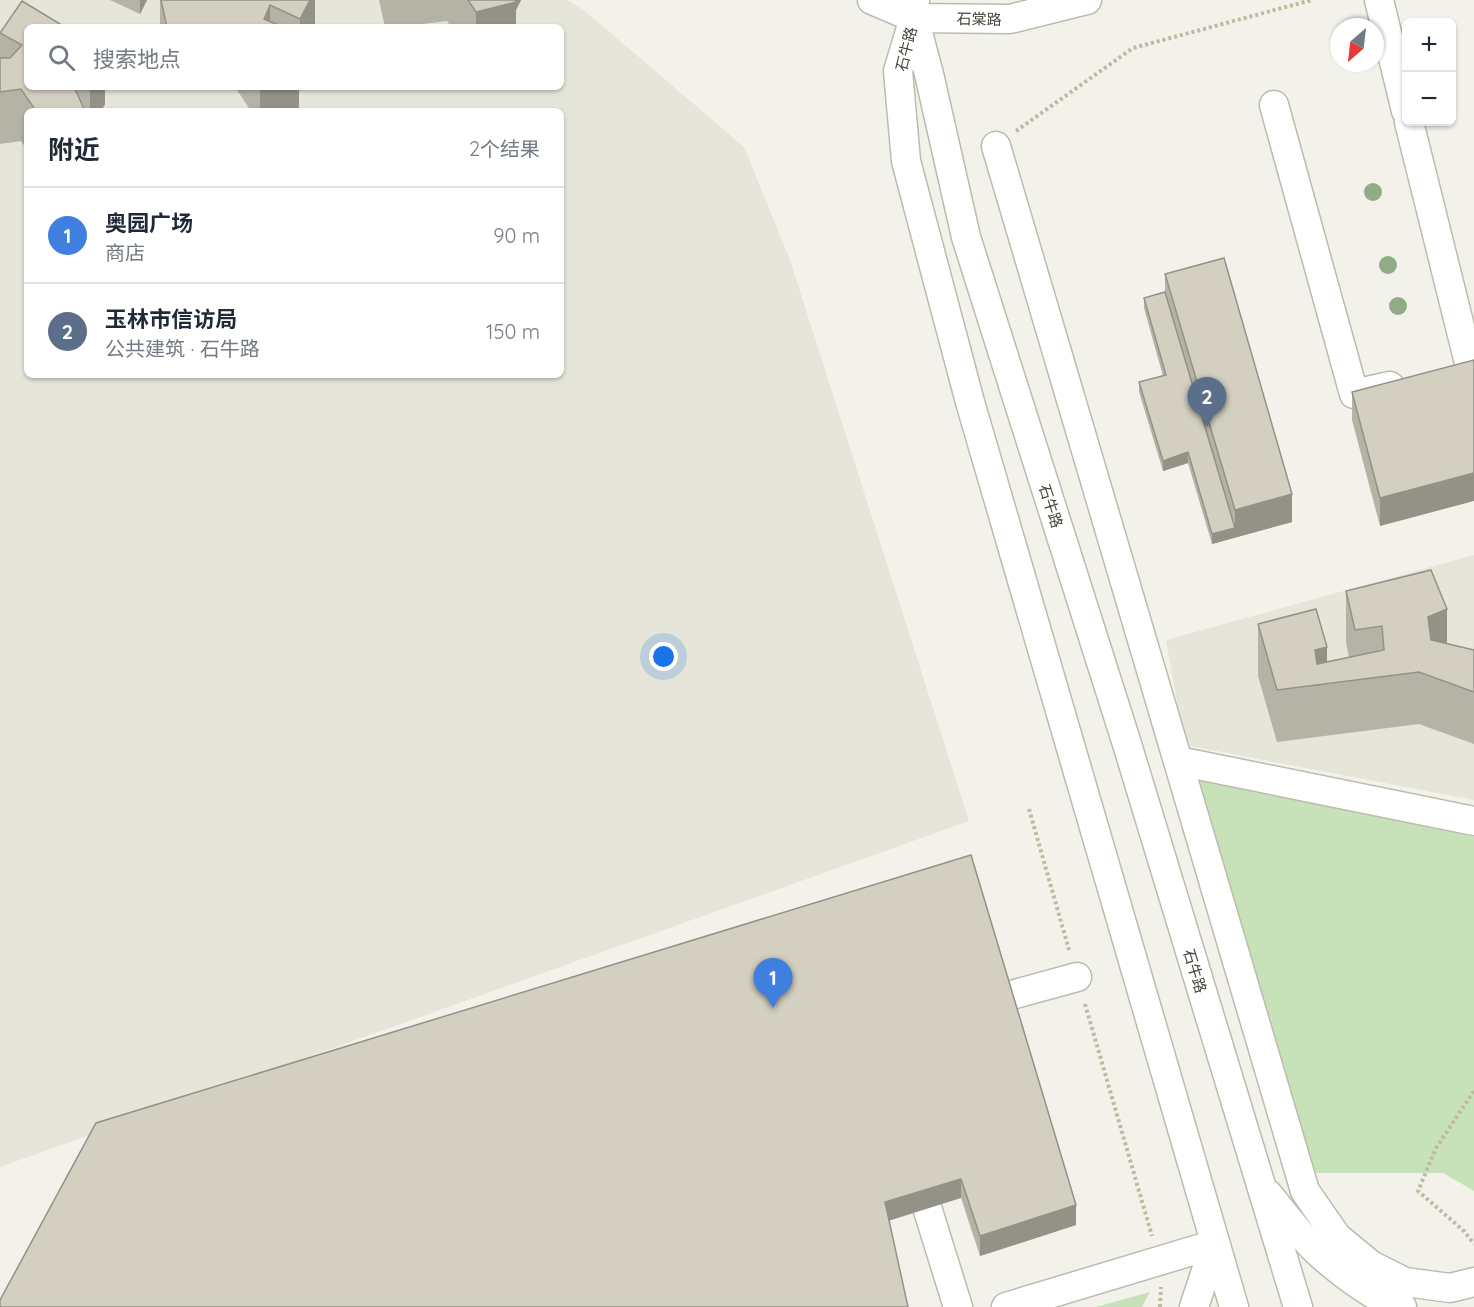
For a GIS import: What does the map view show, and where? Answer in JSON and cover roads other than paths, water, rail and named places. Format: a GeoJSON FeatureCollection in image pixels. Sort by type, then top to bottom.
{"type":"FeatureCollection","features":[{"type":"Feature","properties":{"kind":"street","name":"石棠路"},"geometry":{"type":"LineString","coordinates":[[872,0],[914,9],[1010,19],[1087,0]]}},
{"type":"Feature","properties":{"kind":"street"},"geometry":{"type":"LineString","coordinates":[[1379,0],[1402,91]]}},
{"type":"Feature","properties":{"kind":"street","name":"石牛路"},"geometry":{"type":"LineString","coordinates":[[914,9],[966,237],[1127,744],[1298,1307]]}},
{"type":"Feature","properties":{"kind":"street","name":"石牛路"},"geometry":{"type":"LineString","coordinates":[[914,9],[898,71],[906,161],[970,402],[1234,1307]]}},
{"type":"Feature","properties":{"kind":"street"},"geometry":{"type":"LineString","coordinates":[[1274,105],[1354,394],[1412,381]]}},
{"type":"Feature","properties":{"kind":"street"},"geometry":{"type":"LineString","coordinates":[[1410,126],[1464,369]]}},
{"type":"Feature","properties":{"kind":"street"},"geometry":{"type":"LineString","coordinates":[[996,146],[1305,1191],[1338,1237],[1371,1265],[1405,1282],[1450,1288],[1474,1282]]}},
{"type":"Feature","properties":{"kind":"street"},"geometry":{"type":"LineString","coordinates":[[1178,761],[1474,820]]}},
{"type":"Feature","properties":{"kind":"street"},"geometry":{"type":"LineString","coordinates":[[952,1011],[1077,977]]}},
{"type":"Feature","properties":{"kind":"street"},"geometry":{"type":"LineString","coordinates":[[908,1147],[958,1307]]}},
{"type":"Feature","properties":{"kind":"street"},"geometry":{"type":"LineString","coordinates":[[1259,1184],[1308,1243],[1360,1286],[1391,1305],[1402,1307]]}},
{"type":"Feature","properties":{"kind":"street"},"geometry":{"type":"LineString","coordinates":[[1006,1307],[1215,1244]]}},
{"type":"Feature","properties":{"kind":"street"},"geometry":{"type":"LineString","coordinates":[[1194,1307],[1215,1244]]}},
{"type":"Feature","properties":{"kind":"place","name":"玉林市信访局"},"geometry":{"type":"Point","coordinates":[1207,427]}},
{"type":"Feature","properties":{"kind":"place","name":"奥园广场"},"geometry":{"type":"Point","coordinates":[773,1008]}}]}
